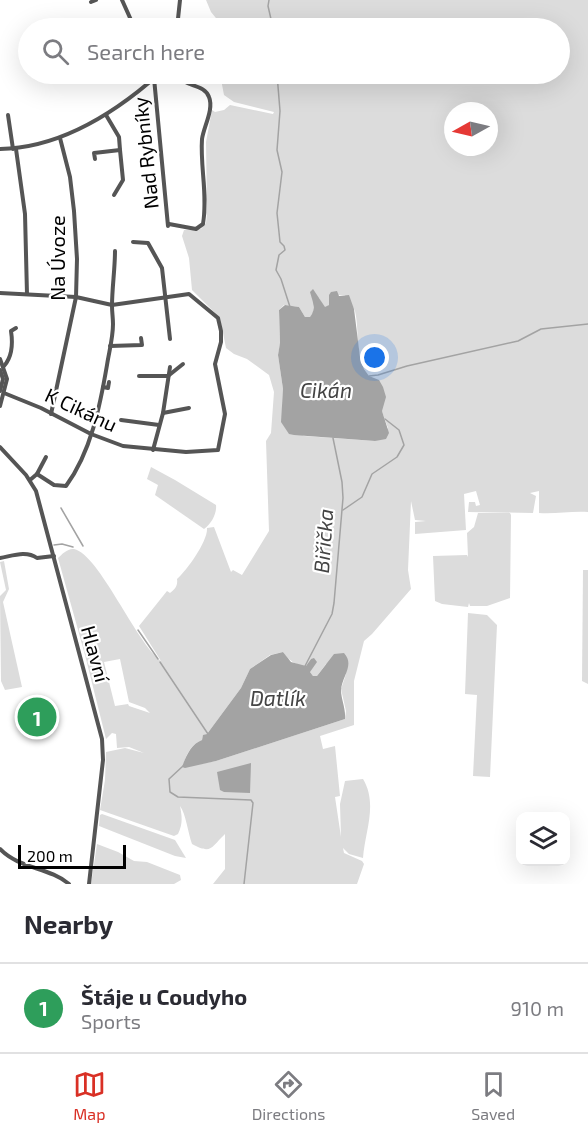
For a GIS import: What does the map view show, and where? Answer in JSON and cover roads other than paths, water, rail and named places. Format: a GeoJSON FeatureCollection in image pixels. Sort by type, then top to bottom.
{"type":"FeatureCollection","features":[{"type":"Feature","properties":{"kind":"street"},"geometry":{"type":"LineString","coordinates":[[91,2],[96,0]]}},
{"type":"Feature","properties":{"kind":"street"},"geometry":{"type":"LineString","coordinates":[[122,0],[130,18]]}},
{"type":"Feature","properties":{"kind":"street"},"geometry":{"type":"LineString","coordinates":[[178,18],[180,0]]}},
{"type":"Feature","properties":{"kind":"street"},"geometry":{"type":"LineString","coordinates":[[0,149],[15,149],[60,138],[106,115],[146,84]]}},
{"type":"Feature","properties":{"kind":"street","name":"Nad Rybníky"},"geometry":{"type":"LineString","coordinates":[[155,84],[168,226],[196,228],[202,224],[204,185],[201,151],[210,101],[208,94],[201,88],[189,84]]}},
{"type":"Feature","properties":{"kind":"street"},"geometry":{"type":"LineString","coordinates":[[8,115],[25,214],[27,294]]}},
{"type":"Feature","properties":{"kind":"street"},"geometry":{"type":"LineString","coordinates":[[106,115],[119,137],[123,180],[114,195]]}},
{"type":"Feature","properties":{"kind":"street","name":"Na Úvoze"},"geometry":{"type":"LineString","coordinates":[[51,414],[76,297],[74,211],[70,177],[60,138]]}},
{"type":"Feature","properties":{"kind":"street"},"geometry":{"type":"LineString","coordinates":[[95,159],[94,153],[120,150]]}},
{"type":"Feature","properties":{"kind":"street"},"geometry":{"type":"LineString","coordinates":[[133,242],[148,243],[162,268],[170,339]]}},
{"type":"Feature","properties":{"kind":"street"},"geometry":{"type":"LineString","coordinates":[[37,474],[54,485],[66,486],[74,475],[91,434],[103,387],[113,324],[115,251]]}},
{"type":"Feature","properties":{"kind":"street"},"geometry":{"type":"LineString","coordinates":[[0,293],[76,297],[112,305],[165,297]]}},
{"type":"Feature","properties":{"kind":"street","name":"K Cikánu"},"geometry":{"type":"LineString","coordinates":[[2,392],[41,408],[91,434],[123,446],[186,452],[218,450],[225,414],[215,364],[221,331],[218,318],[189,294],[165,297]]}},
{"type":"Feature","properties":{"kind":"street"},"geometry":{"type":"LineString","coordinates":[[2,368],[10,359],[13,339],[11,331],[16,328]]}},
{"type":"Feature","properties":{"kind":"street"},"geometry":{"type":"LineString","coordinates":[[110,346],[142,345],[141,338]]}},
{"type":"Feature","properties":{"kind":"street"},"geometry":{"type":"LineString","coordinates":[[0,359],[7,379],[0,406]]}},
{"type":"Feature","properties":{"kind":"street"},"geometry":{"type":"LineString","coordinates":[[139,376],[168,376],[183,364]]}},
{"type":"Feature","properties":{"kind":"street"},"geometry":{"type":"LineString","coordinates":[[153,450],[163,413],[170,367]]}},
{"type":"Feature","properties":{"kind":"street"},"geometry":{"type":"LineString","coordinates":[[103,387],[108,388],[109,382]]}},
{"type":"Feature","properties":{"kind":"street"},"geometry":{"type":"LineString","coordinates":[[163,413],[189,408]]}},
{"type":"Feature","properties":{"kind":"street"},"geometry":{"type":"LineString","coordinates":[[121,420],[159,425]]}},
{"type":"Feature","properties":{"kind":"street","name":"Hlavní"},"geometry":{"type":"LineString","coordinates":[[0,447],[30,480],[36,491],[102,739],[103,760],[89,884]]}},
{"type":"Feature","properties":{"kind":"street"},"geometry":{"type":"LineString","coordinates":[[30,480],[37,474],[46,457]]}},
{"type":"Feature","properties":{"kind":"street"},"geometry":{"type":"LineString","coordinates":[[0,558],[25,554],[37,558],[54,556]]}},
{"type":"Feature","properties":{"kind":"street"},"geometry":{"type":"LineString","coordinates":[[0,849],[14,860],[62,878],[69,884]]}},
{"type":"Feature","properties":{"kind":"water","name":"Cikán"},"geometry":{"type":"Polygon","coordinates":[[[313,289],[325,307],[329,305],[331,292],[337,291],[339,296],[349,295],[354,309],[360,357],[364,369],[369,376],[379,380],[386,397],[382,411],[389,433],[386,439],[375,441],[294,435],[289,434],[281,422],[283,389],[278,355],[279,310],[285,305],[299,307],[305,317],[310,317],[314,308],[310,292],[313,289]]]}},
{"type":"Feature","properties":{"kind":"water","name":"Datlík"},"geometry":{"type":"Polygon","coordinates":[[[283,652],[291,662],[306,666],[314,658],[317,662],[310,672],[313,676],[317,676],[334,654],[344,653],[348,662],[341,690],[345,719],[216,761],[182,767],[192,747],[202,740],[203,735],[207,734],[241,688],[250,669],[271,655],[283,652]]]}},
{"type":"Feature","properties":{"kind":"water"},"geometry":{"type":"Polygon","coordinates":[[[251,763],[250,793],[220,790],[217,772],[251,763]]]}},
{"type":"Feature","properties":{"kind":"waterway","name":"Biřička"},"geometry":{"type":"LineString","coordinates":[[269,0],[271,18]]}},
{"type":"Feature","properties":{"kind":"waterway","name":"Biřička"},"geometry":{"type":"LineString","coordinates":[[278,84],[280,111],[277,150],[282,172],[277,213],[280,242],[285,250],[279,255],[276,270],[290,307]]}},
{"type":"Feature","properties":{"kind":"waterway"},"geometry":{"type":"LineString","coordinates":[[369,376],[518,341],[541,329],[588,324]]}},
{"type":"Feature","properties":{"kind":"waterway"},"geometry":{"type":"LineString","coordinates":[[343,510],[362,497],[372,474],[397,457],[404,445],[399,430],[385,419]]}},
{"type":"Feature","properties":{"kind":"waterway","name":"Biřička"},"geometry":{"type":"LineString","coordinates":[[304,668],[332,614],[334,603],[343,498],[333,438]]}},
{"type":"Feature","properties":{"kind":"waterway"},"geometry":{"type":"LineString","coordinates":[[61,508],[83,546]]}},
{"type":"Feature","properties":{"kind":"waterway"},"geometry":{"type":"LineString","coordinates":[[54,545],[62,544],[73,547]]}},
{"type":"Feature","properties":{"kind":"waterway"},"geometry":{"type":"LineString","coordinates":[[138,630],[158,659]]}},
{"type":"Feature","properties":{"kind":"waterway"},"geometry":{"type":"LineString","coordinates":[[160,662],[208,734]]}},
{"type":"Feature","properties":{"kind":"waterway","name":"Biřička"},"geometry":{"type":"LineString","coordinates":[[183,766],[169,779],[170,792],[178,797],[251,800],[253,803],[244,884]]}},
{"type":"Feature","properties":{"kind":"place","name":"Štáje u Coudyho"},"geometry":{"type":"Point","coordinates":[37,717]}}]}
